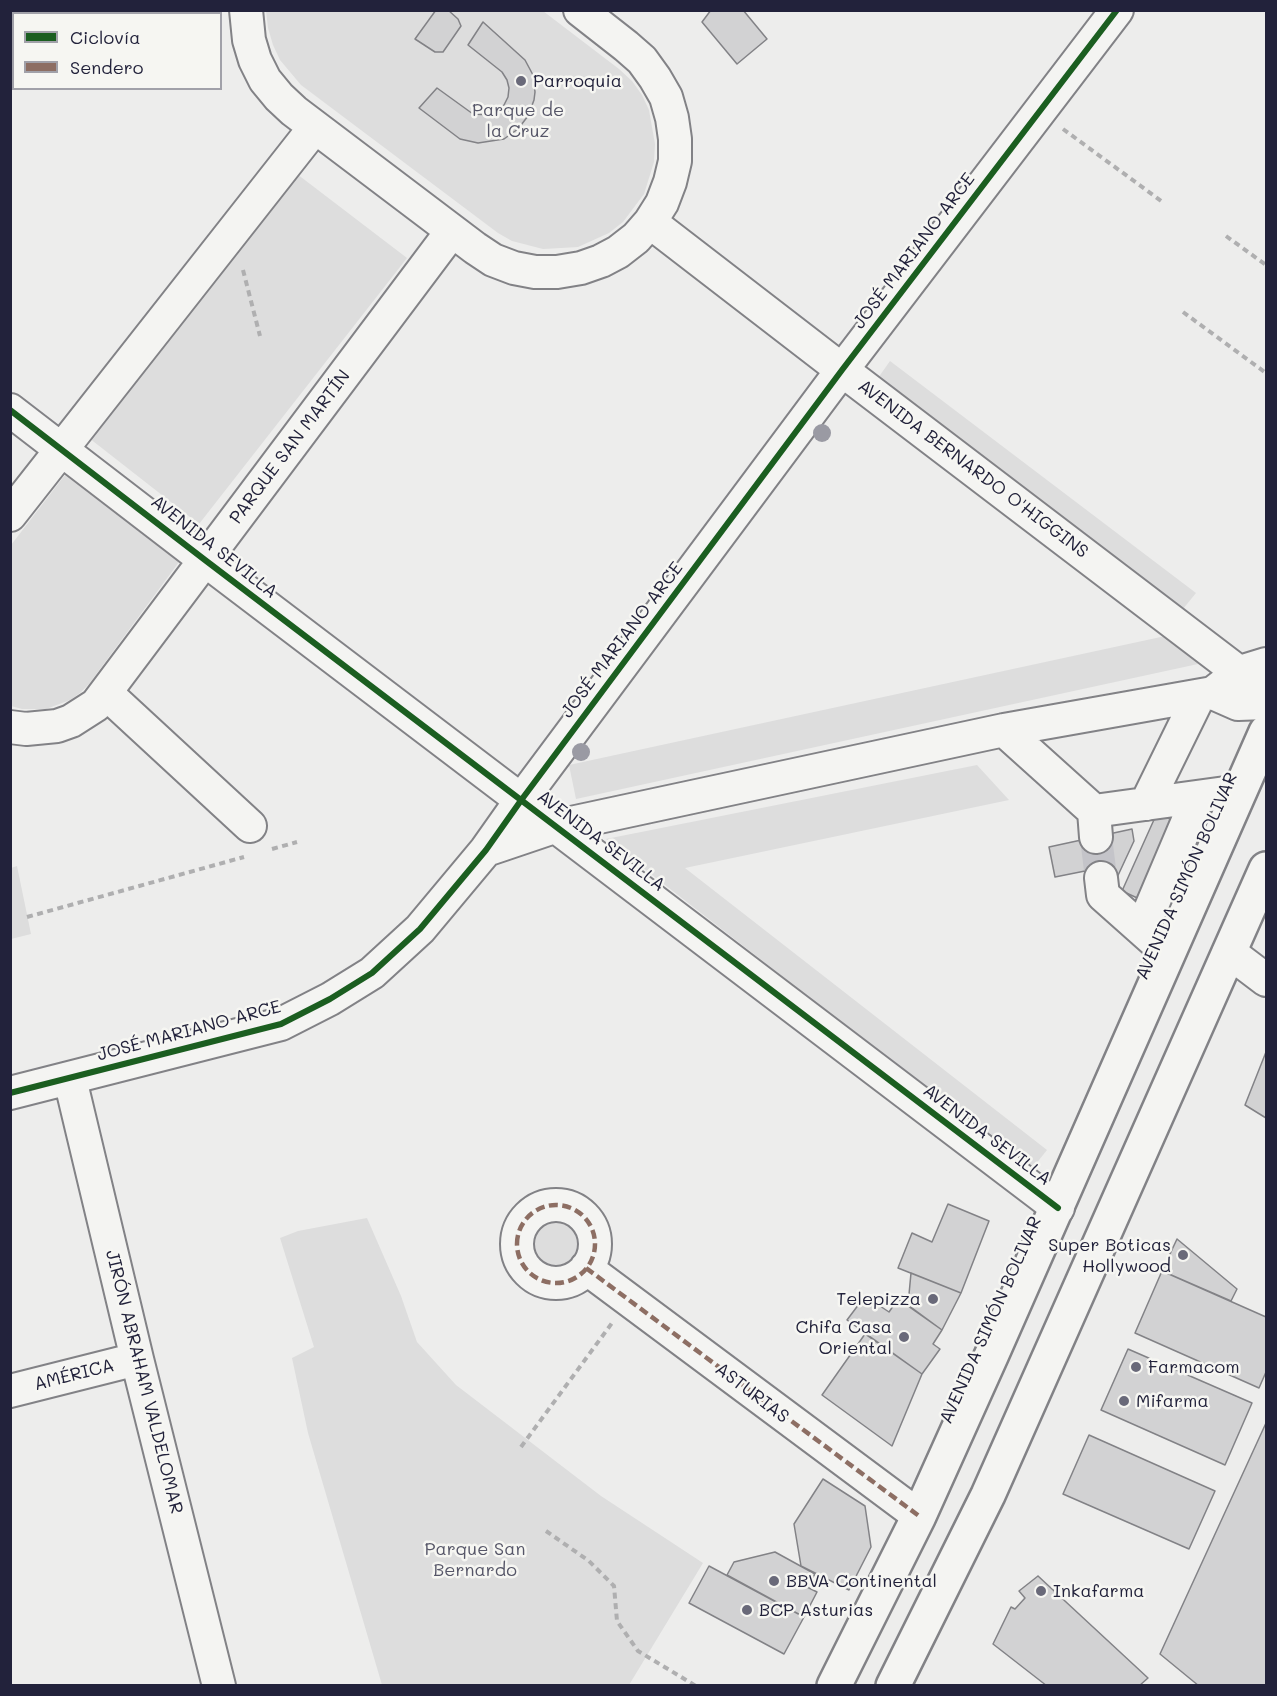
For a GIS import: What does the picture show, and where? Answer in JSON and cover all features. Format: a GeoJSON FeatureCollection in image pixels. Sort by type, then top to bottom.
{"type":"FeatureCollection","features":[{"type":"Feature","properties":{"kind":"main road","name":"AVENIDA SIMÓN BOLIVAR"},"geometry":{"type":"LineString","coordinates":[[834,1686],[918,1516],[1058,1208],[1266,732]]}},
{"type":"Feature","properties":{"kind":"main road"},"geometry":{"type":"LineString","coordinates":[[893,1686],[988,1495],[1266,869]]}},
{"type":"Feature","properties":{"kind":"street"},"geometry":{"type":"LineString","coordinates":[[246,10],[249,40],[255,60],[265,80],[279,97],[315,127],[493,260],[514,268],[535,272],[557,272],[581,268],[618,252],[636,238],[650,222],[662,203],[672,172],[675,139],[666,97],[642,60],[600,17]]}},
{"type":"Feature","properties":{"kind":"street","name":"JOSÉ MARIANO ARCE"},"geometry":{"type":"LineString","coordinates":[[10,1093],[281,1024],[330,999],[372,973],[420,928],[486,850],[842,370],[1118,10]]}},
{"type":"Feature","properties":{"kind":"street"},"geometry":{"type":"LineString","coordinates":[[10,515],[315,127]]}},
{"type":"Feature","properties":{"kind":"street","name":"AVENIDA BERNARDO O'HIGGINS"},"geometry":{"type":"LineString","coordinates":[[650,222],[842,370],[1253,668],[1266,693]]}},
{"type":"Feature","properties":{"kind":"street","name":"PARQUE SAN MARTÍN"},"geometry":{"type":"LineString","coordinates":[[10,727],[41,729],[64,724],[96,705],[452,231]]}},
{"type":"Feature","properties":{"kind":"street","name":"AVENIDA SEVILLA"},"geometry":{"type":"LineString","coordinates":[[10,410],[1058,1208]]}},
{"type":"Feature","properties":{"kind":"street"},"geometry":{"type":"LineString","coordinates":[[486,850],[557,826],[1004,730],[1206,695],[1253,668]]}},
{"type":"Feature","properties":{"kind":"street"},"geometry":{"type":"LineString","coordinates":[[106,693],[255,844]]}},
{"type":"Feature","properties":{"kind":"street"},"geometry":{"type":"LineString","coordinates":[[1206,695],[1238,704],[1266,703]]}},
{"type":"Feature","properties":{"kind":"street"},"geometry":{"type":"LineString","coordinates":[[1146,804],[1206,695]]}},
{"type":"Feature","properties":{"kind":"street"},"geometry":{"type":"LineString","coordinates":[[1004,730],[1095,824],[1146,804],[1240,791]]}},
{"type":"Feature","properties":{"kind":"street"},"geometry":{"type":"LineString","coordinates":[[1142,929],[1198,797]]}},
{"type":"Feature","properties":{"kind":"street"},"geometry":{"type":"LineString","coordinates":[[1101,878],[1103,895],[1169,954]]}},
{"type":"Feature","properties":{"kind":"street"},"geometry":{"type":"LineString","coordinates":[[1229,952],[1266,981]]}},
{"type":"Feature","properties":{"kind":"street","name":"JIRÓN ABRAHAM VALDELOMAR"},"geometry":{"type":"LineString","coordinates":[[70,1078],[137,1359],[219,1686]]}},
{"type":"Feature","properties":{"kind":"street","name":"ASTURIAS"},"geometry":{"type":"LineString","coordinates":[[586,1268],[918,1516]]}},
{"type":"Feature","properties":{"kind":"street","name":"AMÉRICA"},"geometry":{"type":"LineString","coordinates":[[10,1391],[137,1359]]}},
{"type":"Feature","properties":{"kind":"path"},"geometry":{"type":"LineString","coordinates":[[1040,112],[1164,203]]}},
{"type":"Feature","properties":{"kind":"path"},"geometry":{"type":"LineString","coordinates":[[233,231],[260,336]]}},
{"type":"Feature","properties":{"kind":"path"},"geometry":{"type":"LineString","coordinates":[[1226,236],[1266,265]]}},
{"type":"Feature","properties":{"kind":"path"},"geometry":{"type":"LineString","coordinates":[[1183,312],[1266,374]]}},
{"type":"Feature","properties":{"kind":"path"},"geometry":{"type":"LineString","coordinates":[[27,917],[255,844],[297,842]]}},
{"type":"Feature","properties":{"kind":"path"},"geometry":{"type":"LineString","coordinates":[[521,1447],[629,1301]]}},
{"type":"Feature","properties":{"kind":"path"},"geometry":{"type":"LineString","coordinates":[[546,1531],[590,1561],[614,1586],[617,1622],[638,1651],[696,1686]]}},
{"type":"Feature","properties":{"kind":"shaded area","name":"Parque de la Cruz"},"geometry":{"type":"Polygon","coordinates":[[[266,11],[543,11],[619,69],[642,95],[649,110],[655,144],[654,162],[644,194],[623,222],[609,233],[578,247],[543,249],[512,241],[498,233],[301,85],[280,60],[268,28],[266,11]]]}},
{"type":"Feature","properties":{"kind":"shaded area"},"geometry":{"type":"Polygon","coordinates":[[[297,174],[407,258],[199,524],[89,438],[297,174]]]}},
{"type":"Feature","properties":{"kind":"shaded area"},"geometry":{"type":"Polygon","coordinates":[[[890,361],[1196,593],[1183,609],[878,378],[890,361]]]}},
{"type":"Feature","properties":{"kind":"shaded area"},"geometry":{"type":"Polygon","coordinates":[[[65,475],[179,562],[80,693],[70,700],[46,709],[22,709],[11,706],[11,545],[65,475]]]}},
{"type":"Feature","properties":{"kind":"shaded area"},"geometry":{"type":"Polygon","coordinates":[[[1170,635],[1198,664],[576,799],[569,765],[1170,635]]]}},
{"type":"Feature","properties":{"kind":"shaded area"},"geometry":{"type":"Polygon","coordinates":[[[977,765],[1009,800],[685,868],[1047,1150],[1031,1170],[606,839],[977,765]]]}},
{"type":"Feature","properties":{"kind":"shaded area"},"geometry":{"type":"Polygon","coordinates":[[[17,866],[31,934],[11,939],[11,868],[17,866]]]}},
{"type":"Feature","properties":{"kind":"shaded area","name":"Parque San Bernardo"},"geometry":{"type":"Polygon","coordinates":[[[367,1218],[401,1296],[417,1342],[456,1385],[601,1496],[703,1563],[629,1685],[382,1685],[308,1433],[292,1358],[314,1347],[280,1238],[298,1231],[367,1218]]]}},
{"type":"Feature","properties":{"kind":"shaded area"},"geometry":{"type":"Polygon","coordinates":[[[556,1221],[565,1222],[572,1228],[578,1235],[578,1253],[572,1260],[565,1266],[556,1267],[547,1266],[540,1260],[534,1253],[533,1244],[534,1235],[540,1228],[547,1222],[556,1221]]]}},
{"type":"Feature","properties":{"kind":"building"},"geometry":{"type":"Polygon","coordinates":[[[436,10],[448,10],[458,19],[461,26],[443,52],[435,52],[415,39],[436,10]]]}},
{"type":"Feature","properties":{"kind":"building"},"geometry":{"type":"Polygon","coordinates":[[[711,10],[743,10],[767,39],[737,64],[702,22],[711,10]]]}},
{"type":"Feature","properties":{"kind":"building","name":"Parroquia"},"geometry":{"type":"Polygon","coordinates":[[[483,22],[525,60],[533,75],[535,92],[528,116],[518,129],[504,139],[478,143],[460,139],[419,108],[437,88],[473,114],[490,115],[504,105],[508,97],[507,80],[502,72],[468,45],[483,22]]]}},
{"type":"Feature","properties":{"kind":"building"},"geometry":{"type":"Polygon","coordinates":[[[1157,813],[1181,824],[1146,902],[1122,891],[1157,813]]]}},
{"type":"Feature","properties":{"kind":"building"},"geometry":{"type":"Polygon","coordinates":[[[1132,829],[1134,841],[1114,884],[1085,871],[1055,877],[1049,847],[1132,829]]]}},
{"type":"Feature","properties":{"kind":"building"},"geometry":{"type":"Polygon","coordinates":[[[1266,1052],[1266,1118],[1245,1105],[1266,1052]]]}},
{"type":"Feature","properties":{"kind":"building"},"geometry":{"type":"Polygon","coordinates":[[[948,1204],[989,1221],[961,1293],[898,1268],[912,1233],[932,1242],[948,1204]]]}},
{"type":"Feature","properties":{"kind":"building","name":"Super Boticas Hollywood"},"geometry":{"type":"Polygon","coordinates":[[[1177,1239],[1237,1289],[1231,1301],[1162,1271],[1177,1239]]]}},
{"type":"Feature","properties":{"kind":"building"},"geometry":{"type":"Polygon","coordinates":[[[1162,1271],[1266,1317],[1266,1372],[1259,1388],[1135,1333],[1162,1271]]]}},
{"type":"Feature","properties":{"kind":"building","name":"Telepizza"},"geometry":{"type":"Polygon","coordinates":[[[911,1273],[961,1293],[942,1330],[908,1305],[911,1273]]]}},
{"type":"Feature","properties":{"kind":"building","name":"Chifa Casa Oriental"},"geometry":{"type":"Polygon","coordinates":[[[865,1296],[889,1312],[898,1299],[942,1330],[933,1344],[940,1349],[922,1374],[847,1320],[865,1296]]]}},
{"type":"Feature","properties":{"kind":"building"},"geometry":{"type":"Polygon","coordinates":[[[865,1334],[922,1374],[892,1446],[822,1395],[865,1334]]]}},
{"type":"Feature","properties":{"kind":"building"},"geometry":{"type":"Polygon","coordinates":[[[1128,1349],[1252,1403],[1225,1465],[1101,1410],[1128,1349]]]}},
{"type":"Feature","properties":{"kind":"building"},"geometry":{"type":"Polygon","coordinates":[[[1266,1423],[1266,1686],[1199,1686],[1160,1654],[1266,1423]]]}},
{"type":"Feature","properties":{"kind":"building"},"geometry":{"type":"Polygon","coordinates":[[[1089,1435],[1215,1491],[1189,1549],[1063,1494],[1089,1435]]]}},
{"type":"Feature","properties":{"kind":"building"},"geometry":{"type":"Polygon","coordinates":[[[823,1479],[865,1506],[871,1547],[849,1590],[801,1566],[794,1524],[823,1479]]]}},
{"type":"Feature","properties":{"kind":"building","name":"BBVA Continental"},"geometry":{"type":"Polygon","coordinates":[[[775,1552],[815,1574],[807,1587],[817,1592],[804,1617],[727,1575],[734,1562],[775,1552]]]}},
{"type":"Feature","properties":{"kind":"building","name":"BCP Asturias"},"geometry":{"type":"Polygon","coordinates":[[[709,1566],[804,1617],[784,1654],[689,1603],[709,1566]]]}},
{"type":"Feature","properties":{"kind":"building"},"geometry":{"type":"Polygon","coordinates":[[[1038,1576],[1148,1678],[1139,1686],[1047,1686],[993,1644],[1011,1607],[1015,1609],[1025,1598],[1019,1591],[1038,1576]]]}},
{"type":"Feature","properties":{"kind":"tunnel"},"geometry":{"type":"LineString","coordinates":[[1096,837],[1101,878]]}},
{"type":"Feature","properties":{"kind":"marked path"},"geometry":{"type":"LineString","coordinates":[[556,1205],[571,1208],[588,1222],[595,1244],[592,1259],[578,1276],[556,1283],[541,1280],[524,1266],[517,1244],[520,1229],[534,1212],[556,1205]]}},
{"type":"Feature","properties":{"kind":"marked path"},"geometry":{"type":"LineString","coordinates":[[586,1268],[919,1516]]}},
{"type":"Feature","properties":{"kind":"cycle path"},"geometry":{"type":"LineString","coordinates":[[10,1093],[281,1024],[330,999],[372,973],[420,929],[486,850],[842,370],[1117,10]]}},
{"type":"Feature","properties":{"kind":"cycle path"},"geometry":{"type":"LineString","coordinates":[[10,410],[1058,1208]]}},
{"type":"Feature","properties":{"kind":"place","name":"Parroquia"},"geometry":{"type":"Point","coordinates":[521,81]}},
{"type":"Feature","properties":{"kind":"place","name":"Super Boticas Hollywood"},"geometry":{"type":"Point","coordinates":[1183,1255]}},
{"type":"Feature","properties":{"kind":"place","name":"Telepizza"},"geometry":{"type":"Point","coordinates":[933,1299]}},
{"type":"Feature","properties":{"kind":"place","name":"Chifa Casa Oriental"},"geometry":{"type":"Point","coordinates":[904,1337]}},
{"type":"Feature","properties":{"kind":"place","name":"Farmacom"},"geometry":{"type":"Point","coordinates":[1136,1367]}},
{"type":"Feature","properties":{"kind":"place","name":"Mifarma"},"geometry":{"type":"Point","coordinates":[1124,1401]}},
{"type":"Feature","properties":{"kind":"place","name":"BBVA Continental"},"geometry":{"type":"Point","coordinates":[774,1581]}},
{"type":"Feature","properties":{"kind":"place","name":"Inkafarma"},"geometry":{"type":"Point","coordinates":[1041,1591]}},
{"type":"Feature","properties":{"kind":"place","name":"BCP Asturias"},"geometry":{"type":"Point","coordinates":[747,1610]}}]}
